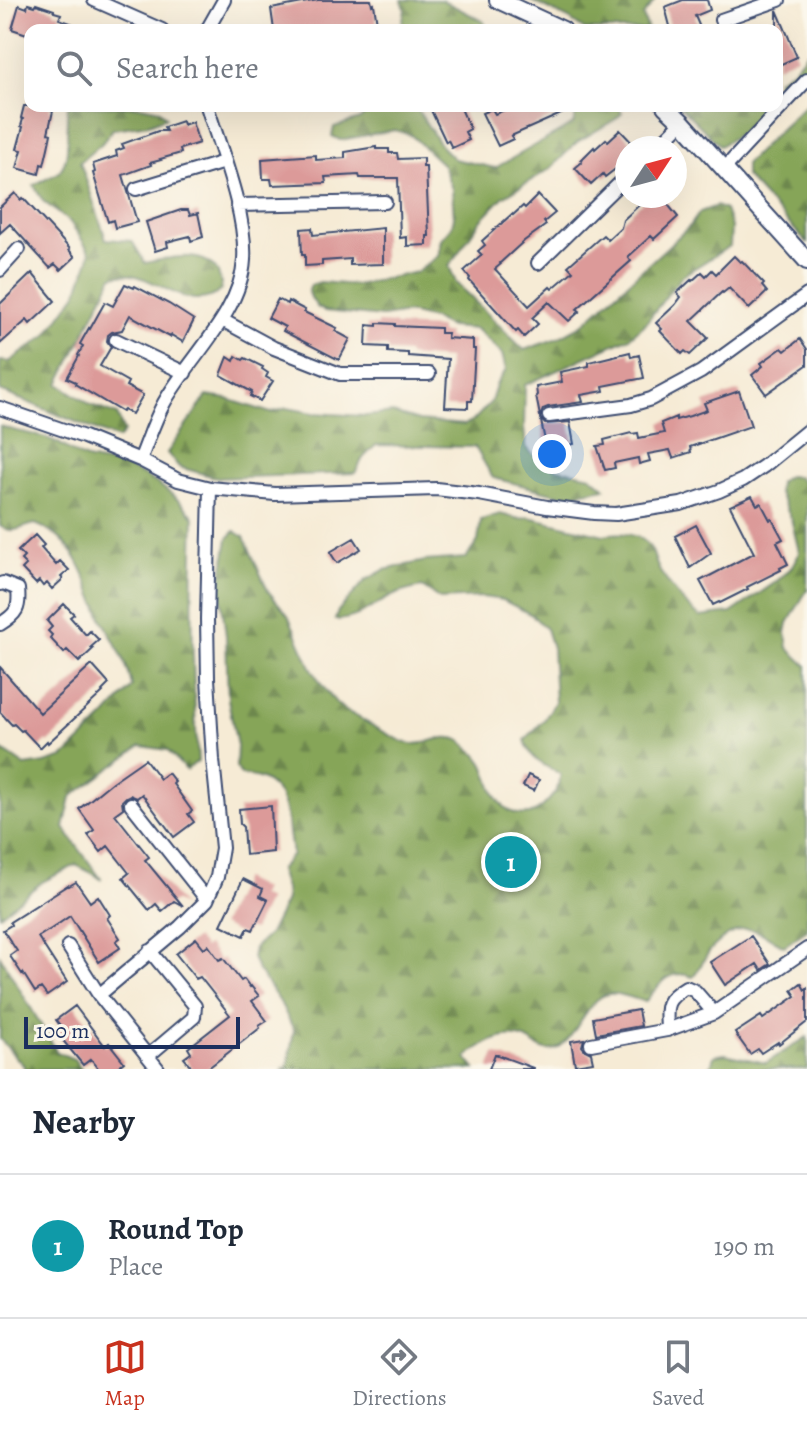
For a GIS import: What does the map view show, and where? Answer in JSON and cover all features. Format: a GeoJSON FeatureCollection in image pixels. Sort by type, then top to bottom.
{"type":"FeatureCollection","features":[{"type":"Feature","properties":{"kind":"street"},"geometry":{"type":"LineString","coordinates":[[94,0],[148,24]]}},
{"type":"Feature","properties":{"kind":"street"},"geometry":{"type":"LineString","coordinates":[[210,24],[224,0]]}},
{"type":"Feature","properties":{"kind":"street"},"geometry":{"type":"LineString","coordinates":[[498,0],[550,24]]}},
{"type":"Feature","properties":{"kind":"street"},"geometry":{"type":"LineString","coordinates":[[721,20],[779,0]]}},
{"type":"Feature","properties":{"kind":"street"},"geometry":{"type":"LineString","coordinates":[[783,106],[807,80]]}},
{"type":"Feature","properties":{"kind":"street"},"geometry":{"type":"LineString","coordinates":[[140,460],[164,403],[222,320],[241,281],[244,259],[240,214],[209,112]]}},
{"type":"Feature","properties":{"kind":"street"},"geometry":{"type":"LineString","coordinates":[[671,112],[807,261]]}},
{"type":"Feature","properties":{"kind":"street"},"geometry":{"type":"LineString","coordinates":[[724,169],[777,112]]}},
{"type":"Feature","properties":{"kind":"street"},"geometry":{"type":"LineString","coordinates":[[668,136],[682,122]]}},
{"type":"Feature","properties":{"kind":"street"},"geometry":{"type":"LineString","coordinates":[[136,189],[224,162]]}},
{"type":"Feature","properties":{"kind":"street"},"geometry":{"type":"LineString","coordinates":[[538,263],[615,188]]}},
{"type":"Feature","properties":{"kind":"street"},"geometry":{"type":"LineString","coordinates":[[237,205],[385,202]]}},
{"type":"Feature","properties":{"kind":"street"},"geometry":{"type":"LineString","coordinates":[[0,270],[19,249]]}},
{"type":"Feature","properties":{"kind":"street"},"geometry":{"type":"LineString","coordinates":[[549,416],[631,405],[651,399],[701,372],[807,295]]}},
{"type":"Feature","properties":{"kind":"street"},"geometry":{"type":"LineString","coordinates":[[222,320],[274,348],[340,374],[429,374]]}},
{"type":"Feature","properties":{"kind":"street"},"geometry":{"type":"LineString","coordinates":[[116,340],[185,373]]}},
{"type":"Feature","properties":{"kind":"street"},"geometry":{"type":"LineString","coordinates":[[0,408],[84,437],[178,480],[210,488],[275,494],[436,489],[547,507],[616,514],[681,504],[719,491],[764,466],[807,431]]}},
{"type":"Feature","properties":{"kind":"street"},"geometry":{"type":"LineString","coordinates":[[99,995],[180,927],[207,900],[217,877],[222,848],[208,678],[210,488]]}},
{"type":"Feature","properties":{"kind":"street"},"geometry":{"type":"LineString","coordinates":[[0,584],[18,589],[20,602],[13,616],[0,624]]}},
{"type":"Feature","properties":{"kind":"street"},"geometry":{"type":"LineString","coordinates":[[131,804],[207,900]]}},
{"type":"Feature","properties":{"kind":"street"},"geometry":{"type":"LineString","coordinates":[[68,946],[99,995],[158,1069]]}},
{"type":"Feature","properties":{"kind":"street"},"geometry":{"type":"LineString","coordinates":[[591,1044],[667,1030],[714,1013],[807,949]]}},
{"type":"Feature","properties":{"kind":"street"},"geometry":{"type":"LineString","coordinates":[[148,1056],[194,1017],[195,1006],[150,951]]}},
{"type":"Feature","properties":{"kind":"street"},"geometry":{"type":"LineString","coordinates":[[667,1030],[667,1006],[671,996],[686,987],[695,991],[714,1013]]}},
{"type":"Feature","properties":{"kind":"green space"},"geometry":{"type":"Polygon","coordinates":[[[402,0],[442,0],[485,24],[402,24],[405,9],[402,0]]]}},
{"type":"Feature","properties":{"kind":"green space"},"geometry":{"type":"Polygon","coordinates":[[[530,0],[597,4],[606,0],[655,0],[643,16],[646,24],[576,24],[530,0]]]}},
{"type":"Feature","properties":{"kind":"green space"},"geometry":{"type":"Polygon","coordinates":[[[807,52],[807,68],[783,91],[783,76],[807,52]]]}},
{"type":"Feature","properties":{"kind":"green space"},"geometry":{"type":"Polygon","coordinates":[[[807,103],[807,243],[745,176],[745,164],[807,103]]]}},
{"type":"Feature","properties":{"kind":"green space"},"geometry":{"type":"Polygon","coordinates":[[[162,112],[166,117],[149,124],[113,129],[80,162],[106,239],[132,241],[145,263],[184,257],[203,259],[217,271],[222,290],[211,297],[188,298],[143,278],[113,276],[59,384],[91,405],[117,415],[124,432],[118,439],[0,391],[0,361],[9,362],[46,336],[77,293],[89,260],[90,252],[70,222],[43,201],[34,185],[54,175],[62,167],[67,151],[67,114],[162,112]]]}},
{"type":"Feature","properties":{"kind":"green space"},"geometry":{"type":"Polygon","coordinates":[[[366,112],[419,112],[441,146],[454,159],[495,168],[573,124],[576,112],[622,112],[616,119],[577,142],[550,169],[503,197],[481,220],[449,266],[456,283],[524,350],[558,338],[582,325],[690,226],[700,212],[716,206],[725,210],[731,227],[730,246],[682,276],[644,325],[630,337],[525,385],[526,447],[555,468],[591,476],[605,488],[564,496],[493,478],[475,447],[376,445],[363,458],[355,473],[218,478],[179,467],[167,453],[207,396],[271,413],[287,408],[366,416],[393,413],[419,421],[465,425],[491,402],[496,385],[506,370],[502,354],[476,329],[450,327],[408,313],[382,317],[325,311],[317,307],[308,293],[311,285],[320,282],[356,285],[417,272],[438,256],[441,239],[452,226],[452,189],[443,165],[411,135],[395,130],[340,140],[332,136],[334,127],[360,119],[366,112]]]}},
{"type":"Feature","properties":{"kind":"green space"},"geometry":{"type":"Polygon","coordinates":[[[686,112],[762,112],[740,133],[720,146],[686,112]]]}},
{"type":"Feature","properties":{"kind":"green space"},"geometry":{"type":"Polygon","coordinates":[[[0,426],[48,438],[87,459],[134,471],[162,487],[194,517],[194,700],[198,761],[186,770],[167,750],[141,746],[71,797],[64,828],[102,880],[76,865],[42,882],[0,915],[0,749],[25,766],[64,757],[132,687],[124,660],[79,563],[62,540],[35,524],[13,530],[0,526],[0,426]]]}},
{"type":"Feature","properties":{"kind":"green space"},"geometry":{"type":"Polygon","coordinates":[[[788,476],[798,477],[807,488],[807,590],[788,623],[786,633],[788,648],[807,666],[807,930],[784,946],[753,930],[729,934],[710,951],[693,977],[671,976],[645,1002],[617,994],[601,997],[593,1003],[568,1040],[552,1050],[523,1038],[507,1037],[484,1044],[466,1058],[475,1069],[282,1069],[288,1066],[294,1030],[252,958],[254,948],[269,934],[286,900],[279,870],[292,855],[286,812],[277,792],[261,779],[241,775],[236,767],[237,746],[228,699],[226,636],[220,588],[228,538],[235,531],[244,537],[268,591],[288,615],[311,667],[337,704],[407,743],[448,738],[461,741],[483,763],[494,792],[505,807],[512,812],[526,814],[541,808],[548,801],[560,778],[560,774],[534,757],[525,740],[545,719],[555,702],[552,648],[546,629],[532,615],[503,600],[482,597],[440,599],[422,587],[394,595],[350,618],[335,620],[338,611],[366,580],[384,570],[425,561],[466,558],[478,541],[481,520],[500,514],[520,519],[529,517],[604,535],[637,537],[647,544],[659,570],[674,591],[700,617],[731,613],[776,582],[796,561],[799,552],[791,518],[778,492],[779,482],[788,476]]]}},
{"type":"Feature","properties":{"kind":"green space"},"geometry":{"type":"Polygon","coordinates":[[[0,956],[57,1052],[74,1059],[81,1069],[24,1069],[0,1039],[0,956]]]}},
{"type":"Feature","properties":{"kind":"green space"},"geometry":{"type":"Polygon","coordinates":[[[807,1037],[807,1069],[710,1069],[714,1056],[725,1054],[766,1063],[807,1037]]]}},
{"type":"Feature","properties":{"kind":"building"},"geometry":{"type":"Polygon","coordinates":[[[318,0],[371,0],[377,24],[273,24],[271,9],[318,0]]]}},
{"type":"Feature","properties":{"kind":"building"},"geometry":{"type":"Polygon","coordinates":[[[683,0],[707,0],[710,10],[695,16],[698,24],[669,24],[665,7],[683,0]]]}},
{"type":"Feature","properties":{"kind":"building"},"geometry":{"type":"Polygon","coordinates":[[[28,4],[36,4],[54,10],[61,14],[59,19],[73,24],[24,24],[24,33],[12,29],[19,5],[27,8],[28,4]]]}},
{"type":"Feature","properties":{"kind":"building"},"geometry":{"type":"Polygon","coordinates":[[[777,10],[783,24],[777,24],[777,10]]]}},
{"type":"Feature","properties":{"kind":"building"},"geometry":{"type":"Polygon","coordinates":[[[783,24],[797,57],[783,63],[783,24]]]}},
{"type":"Feature","properties":{"kind":"building"},"geometry":{"type":"Polygon","coordinates":[[[24,106],[24,112],[53,112],[48,148],[39,174],[17,168],[22,150],[17,149],[23,127],[21,118],[24,106]]]}},
{"type":"Feature","properties":{"kind":"building"},"geometry":{"type":"Polygon","coordinates":[[[432,112],[463,112],[470,129],[465,132],[469,140],[452,148],[448,140],[446,142],[432,112]]]}},
{"type":"Feature","properties":{"kind":"building"},"geometry":{"type":"Polygon","coordinates":[[[565,112],[511,136],[513,139],[498,146],[482,113],[565,112]]]}},
{"type":"Feature","properties":{"kind":"building"},"geometry":{"type":"Polygon","coordinates":[[[182,121],[183,125],[192,122],[199,143],[123,175],[137,222],[115,228],[113,220],[108,222],[93,164],[117,156],[116,151],[124,148],[122,144],[166,131],[164,127],[182,121]]]}},
{"type":"Feature","properties":{"kind":"building"},"geometry":{"type":"Polygon","coordinates":[[[620,130],[626,136],[615,136],[615,169],[605,177],[603,174],[591,185],[575,168],[594,147],[606,139],[608,141],[620,130]]]}},
{"type":"Feature","properties":{"kind":"building"},"geometry":{"type":"Polygon","coordinates":[[[376,147],[397,153],[398,159],[423,158],[423,167],[426,167],[427,245],[407,246],[407,237],[400,238],[398,178],[360,178],[359,175],[325,177],[326,183],[272,185],[271,179],[263,179],[262,159],[316,155],[316,160],[345,158],[345,152],[376,147]]]}},
{"type":"Feature","properties":{"kind":"building"},"geometry":{"type":"Polygon","coordinates":[[[15,193],[21,200],[23,198],[75,257],[61,270],[55,264],[50,268],[10,224],[0,233],[0,207],[15,193]]]}},
{"type":"Feature","properties":{"kind":"building"},"geometry":{"type":"Polygon","coordinates":[[[538,195],[555,213],[544,222],[546,225],[495,269],[529,306],[573,271],[568,266],[603,235],[608,240],[636,208],[671,208],[678,217],[628,257],[631,261],[577,309],[580,311],[569,321],[549,302],[532,318],[538,324],[524,337],[518,330],[516,332],[464,271],[482,255],[478,251],[485,245],[482,241],[512,214],[523,206],[525,208],[538,195]]]}},
{"type":"Feature","properties":{"kind":"building"},"geometry":{"type":"Polygon","coordinates":[[[188,210],[190,215],[198,213],[203,237],[191,241],[190,236],[167,242],[168,247],[155,251],[146,222],[188,210]]]}},
{"type":"Feature","properties":{"kind":"building"},"geometry":{"type":"Polygon","coordinates":[[[312,228],[313,235],[383,228],[383,264],[350,265],[350,259],[305,266],[301,229],[312,228]]]}},
{"type":"Feature","properties":{"kind":"building"},"geometry":{"type":"Polygon","coordinates":[[[734,256],[764,284],[762,286],[767,292],[749,309],[729,288],[722,292],[691,321],[708,338],[690,355],[685,351],[682,354],[656,323],[675,305],[681,297],[677,293],[691,280],[702,272],[706,276],[712,270],[716,274],[734,256]]]}},
{"type":"Feature","properties":{"kind":"building"},"geometry":{"type":"Polygon","coordinates":[[[32,273],[55,301],[30,324],[27,320],[0,344],[0,304],[32,273]]]}},
{"type":"Feature","properties":{"kind":"building"},"geometry":{"type":"Polygon","coordinates":[[[125,284],[135,286],[194,320],[183,342],[130,315],[122,330],[108,335],[107,341],[111,347],[100,366],[143,395],[132,414],[122,412],[67,378],[83,346],[80,344],[105,302],[113,306],[125,284]]]}},
{"type":"Feature","properties":{"kind":"building"},"geometry":{"type":"Polygon","coordinates":[[[278,299],[305,310],[350,339],[339,360],[283,331],[285,327],[268,318],[278,299]]]}},
{"type":"Feature","properties":{"kind":"building"},"geometry":{"type":"Polygon","coordinates":[[[377,323],[440,328],[440,333],[448,333],[447,338],[473,340],[472,401],[468,401],[468,408],[445,407],[448,359],[408,356],[408,353],[388,352],[388,347],[366,346],[367,325],[377,326],[377,323]]]}},
{"type":"Feature","properties":{"kind":"building"},"geometry":{"type":"Polygon","coordinates":[[[800,339],[807,349],[807,365],[766,394],[752,375],[763,366],[761,363],[800,339]]]}},
{"type":"Feature","properties":{"kind":"building"},"geometry":{"type":"Polygon","coordinates":[[[630,352],[631,357],[639,355],[644,378],[603,386],[604,391],[581,395],[583,402],[543,409],[540,417],[536,387],[562,382],[560,372],[589,366],[589,362],[630,352]]]}},
{"type":"Feature","properties":{"kind":"building"},"geometry":{"type":"Polygon","coordinates":[[[236,356],[263,367],[268,373],[266,377],[273,381],[260,401],[250,396],[252,392],[221,375],[228,357],[234,361],[236,356]]]}},
{"type":"Feature","properties":{"kind":"building"},"geometry":{"type":"Polygon","coordinates":[[[739,391],[751,426],[690,447],[691,452],[673,458],[670,450],[648,454],[650,461],[639,464],[638,458],[614,463],[615,468],[605,470],[597,446],[605,445],[604,440],[631,433],[638,433],[639,438],[664,433],[661,423],[707,410],[704,403],[739,391]]]}},
{"type":"Feature","properties":{"kind":"building"},"geometry":{"type":"Polygon","coordinates":[[[541,419],[545,424],[570,422],[574,444],[552,448],[550,440],[545,441],[541,419]]]}},
{"type":"Feature","properties":{"kind":"building"},"geometry":{"type":"Polygon","coordinates":[[[752,496],[757,505],[761,503],[783,539],[777,542],[788,564],[748,589],[713,605],[700,581],[754,553],[730,506],[752,496]]]}},
{"type":"Feature","properties":{"kind":"building"},"geometry":{"type":"Polygon","coordinates":[[[696,525],[711,553],[690,568],[675,536],[696,525]]]}},
{"type":"Feature","properties":{"kind":"building"},"geometry":{"type":"Polygon","coordinates":[[[35,535],[44,545],[41,548],[56,565],[60,561],[69,570],[52,589],[47,583],[43,586],[39,581],[36,584],[22,569],[26,565],[18,551],[35,535]]]}},
{"type":"Feature","properties":{"kind":"building"},"geometry":{"type":"Polygon","coordinates":[[[354,538],[361,549],[337,563],[330,552],[354,538]]]}},
{"type":"Feature","properties":{"kind":"building"},"geometry":{"type":"Polygon","coordinates":[[[64,604],[74,614],[70,617],[86,635],[90,631],[99,640],[79,662],[67,650],[64,653],[50,638],[52,635],[48,631],[52,627],[47,621],[64,604]]]}},
{"type":"Feature","properties":{"kind":"building"},"geometry":{"type":"Polygon","coordinates":[[[92,665],[109,684],[40,748],[0,712],[0,667],[40,713],[92,665]]]}},
{"type":"Feature","properties":{"kind":"building"},"geometry":{"type":"Polygon","coordinates":[[[145,759],[160,779],[168,773],[175,782],[173,784],[192,811],[188,814],[194,822],[174,837],[142,794],[137,798],[126,797],[122,801],[123,808],[115,814],[149,857],[145,860],[183,906],[174,901],[162,911],[156,904],[149,910],[123,878],[129,873],[108,846],[101,852],[88,835],[94,830],[79,809],[145,759]]]}},
{"type":"Feature","properties":{"kind":"building"},"geometry":{"type":"Polygon","coordinates":[[[528,775],[539,780],[534,791],[523,786],[528,775]]]}},
{"type":"Feature","properties":{"kind":"building"},"geometry":{"type":"Polygon","coordinates":[[[271,806],[273,852],[245,855],[239,809],[271,806]]]}},
{"type":"Feature","properties":{"kind":"building"},"geometry":{"type":"Polygon","coordinates":[[[243,879],[263,889],[260,896],[268,900],[253,930],[248,928],[244,936],[221,925],[243,879]]]}},
{"type":"Feature","properties":{"kind":"building"},"geometry":{"type":"Polygon","coordinates":[[[76,882],[90,902],[98,896],[120,938],[116,941],[120,948],[99,962],[70,916],[38,937],[67,982],[47,996],[41,988],[35,992],[10,956],[17,951],[3,930],[11,925],[10,922],[76,882]]]}},
{"type":"Feature","properties":{"kind":"building"},"geometry":{"type":"Polygon","coordinates":[[[751,936],[770,964],[761,970],[757,964],[725,985],[710,962],[751,936]]]}},
{"type":"Feature","properties":{"kind":"building"},"geometry":{"type":"Polygon","coordinates":[[[196,938],[204,948],[208,945],[219,960],[223,958],[241,981],[244,979],[251,986],[259,996],[252,1001],[267,1021],[207,1069],[193,1069],[184,1058],[191,1053],[188,1048],[230,1015],[200,977],[196,979],[176,954],[196,938]]]}},
{"type":"Feature","properties":{"kind":"building"},"geometry":{"type":"Polygon","coordinates":[[[801,983],[805,990],[807,988],[807,1022],[779,1044],[761,1053],[758,1049],[750,1054],[735,1033],[761,1016],[763,1019],[796,996],[792,990],[801,983]]]}},
{"type":"Feature","properties":{"kind":"building"},"geometry":{"type":"Polygon","coordinates":[[[75,1006],[105,1046],[109,1043],[124,1062],[115,1069],[99,1069],[91,1059],[83,1065],[56,1032],[62,1028],[56,1020],[75,1006]]]}},
{"type":"Feature","properties":{"kind":"building"},"geometry":{"type":"Polygon","coordinates":[[[638,1010],[641,1026],[596,1034],[593,1018],[638,1010]]]}},
{"type":"Feature","properties":{"kind":"building"},"geometry":{"type":"Polygon","coordinates":[[[584,1039],[582,1046],[591,1053],[593,1062],[575,1065],[571,1041],[584,1039]]]}},
{"type":"Feature","properties":{"kind":"building"},"geometry":{"type":"Polygon","coordinates":[[[495,1054],[533,1068],[533,1069],[489,1069],[495,1054]]]}},
{"type":"Feature","properties":{"kind":"place","name":"Round Top"},"geometry":{"type":"Point","coordinates":[511,862]}}]}
